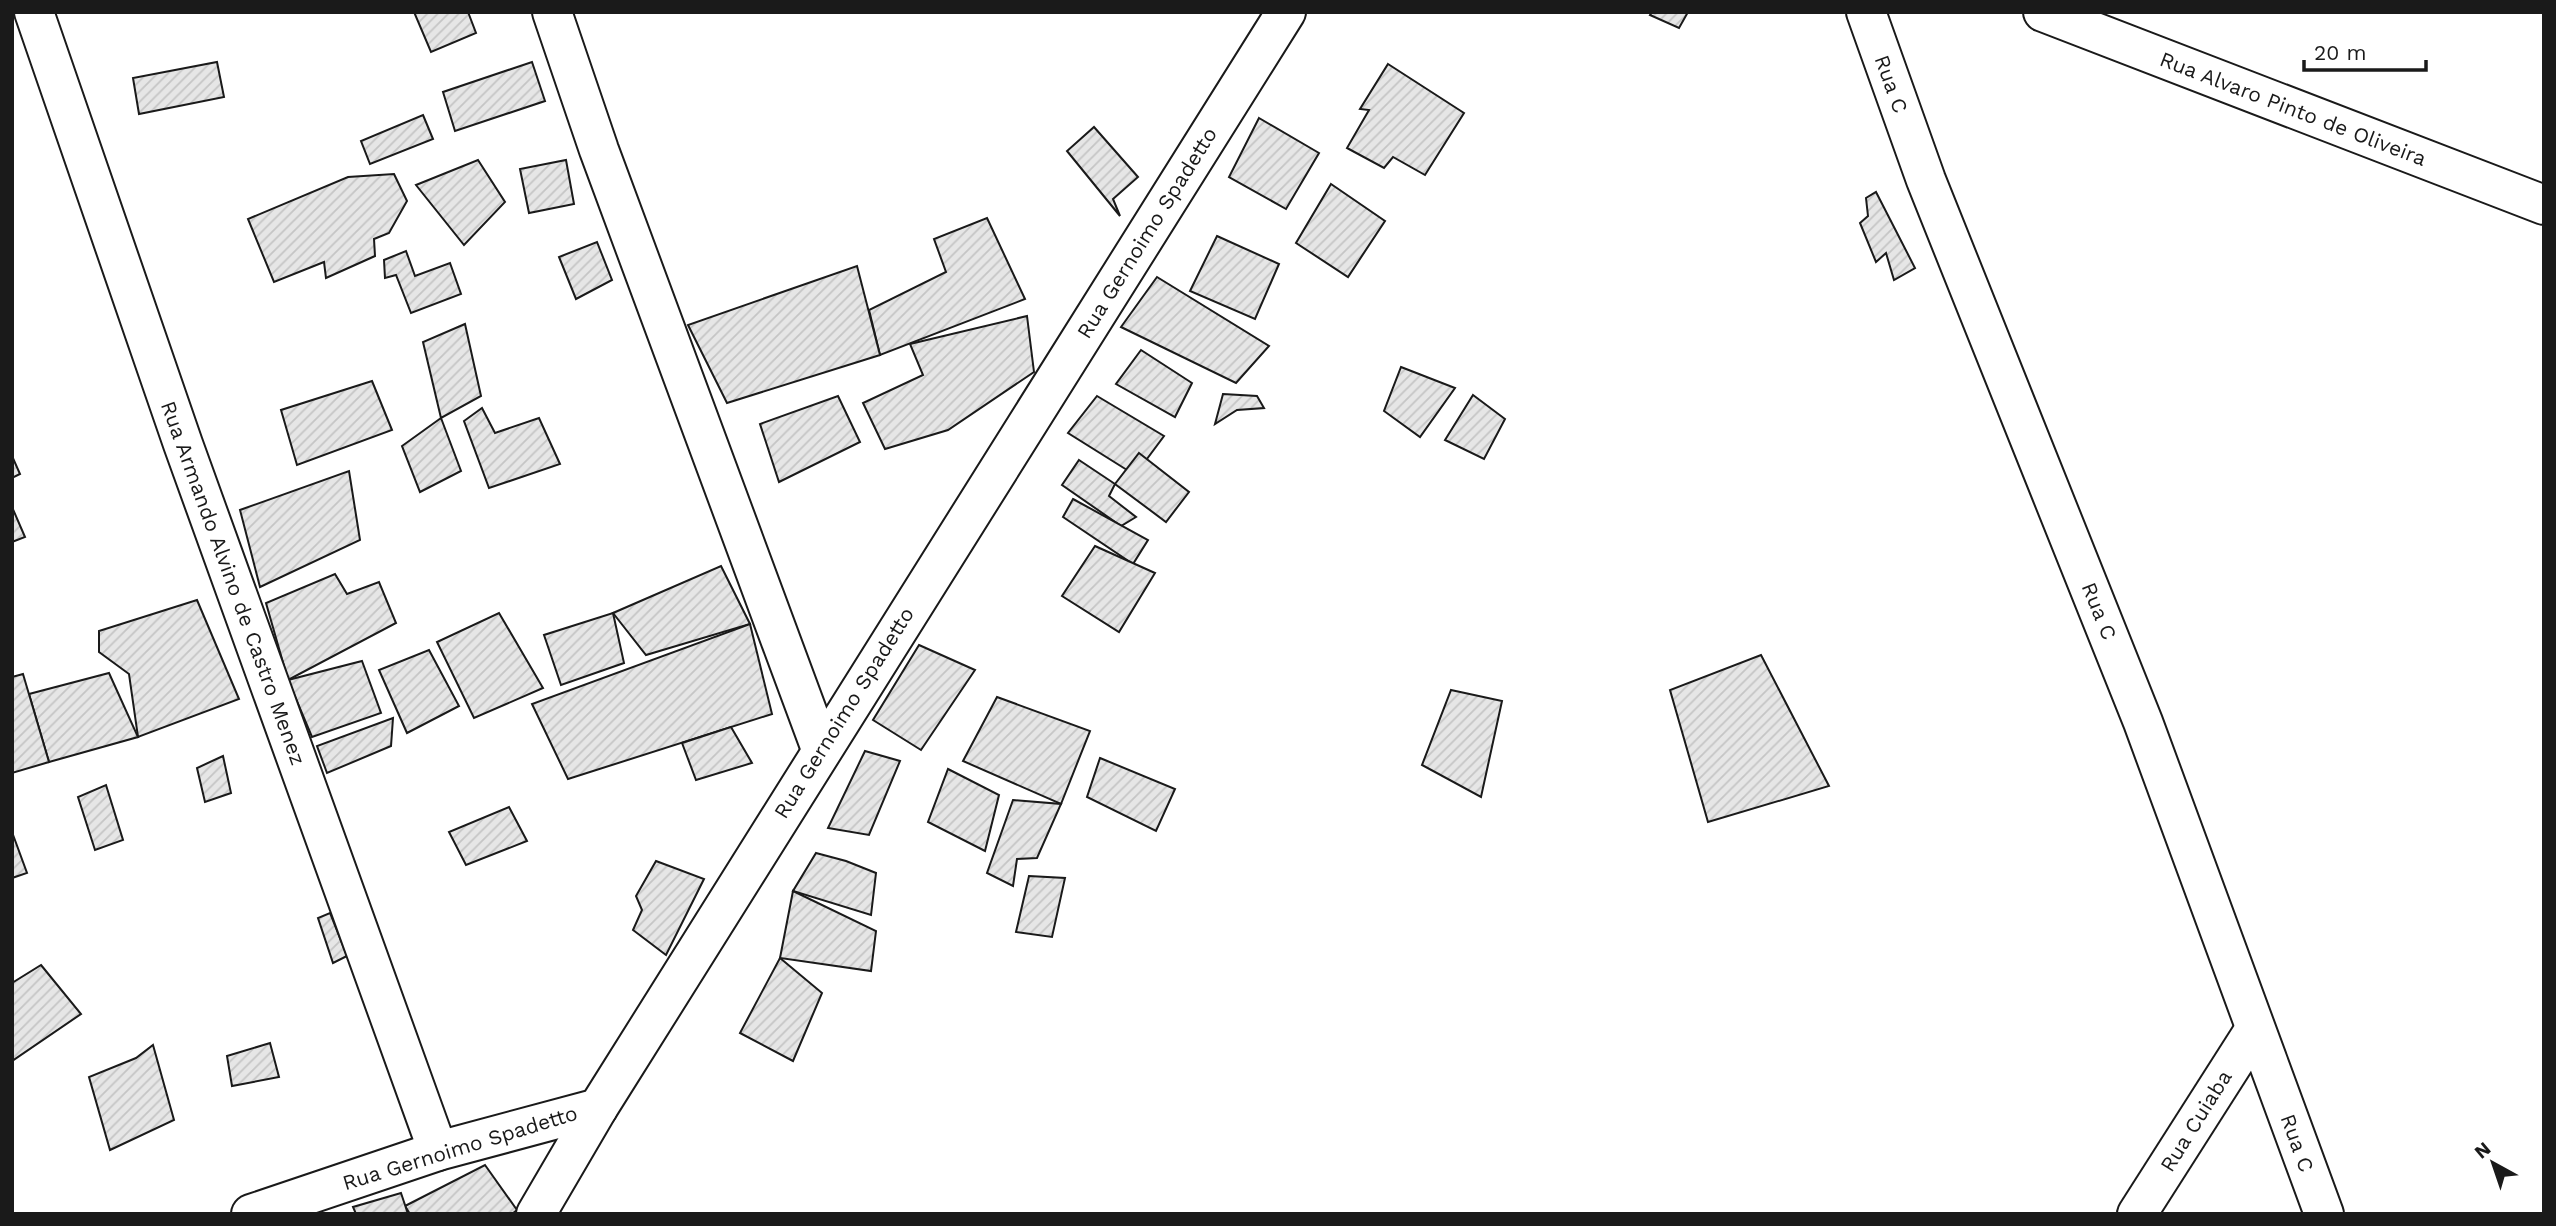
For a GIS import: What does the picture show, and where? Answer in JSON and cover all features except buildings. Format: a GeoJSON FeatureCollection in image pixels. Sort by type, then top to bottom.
{"type":"FeatureCollection","features":[{"type":"Feature","properties":{"kind":"street","name":"Rua Armando Alvino de Castro Menez"},"geometry":{"type":"LineString","coordinates":[[34,12],[183,444],[438,1151]]}},
{"type":"Feature","properties":{"kind":"street"},"geometry":{"type":"LineString","coordinates":[[552,12],[599,150],[821,749]]}},
{"type":"Feature","properties":{"kind":"street","name":"Rua Gernoimo Spadetto"},"geometry":{"type":"LineString","coordinates":[[251,1214],[438,1151],[598,1108],[1286,12]]}},
{"type":"Feature","properties":{"kind":"street","name":"Rua C"},"geometry":{"type":"LineString","coordinates":[[1866,12],[1926,180],[2143,722],[2323,1214]]}},
{"type":"Feature","properties":{"kind":"street","name":"Rua Alvaro Pinto de Oliveira"},"geometry":{"type":"LineString","coordinates":[[2043,12],[2544,205]]}},
{"type":"Feature","properties":{"kind":"street","name":"Rua Cuiaba"},"geometry":{"type":"LineString","coordinates":[[2137,1214],[2255,1029]]}},
{"type":"Feature","properties":{"kind":"street"},"geometry":{"type":"LineString","coordinates":[[536,1214],[598,1108]]}}]}
